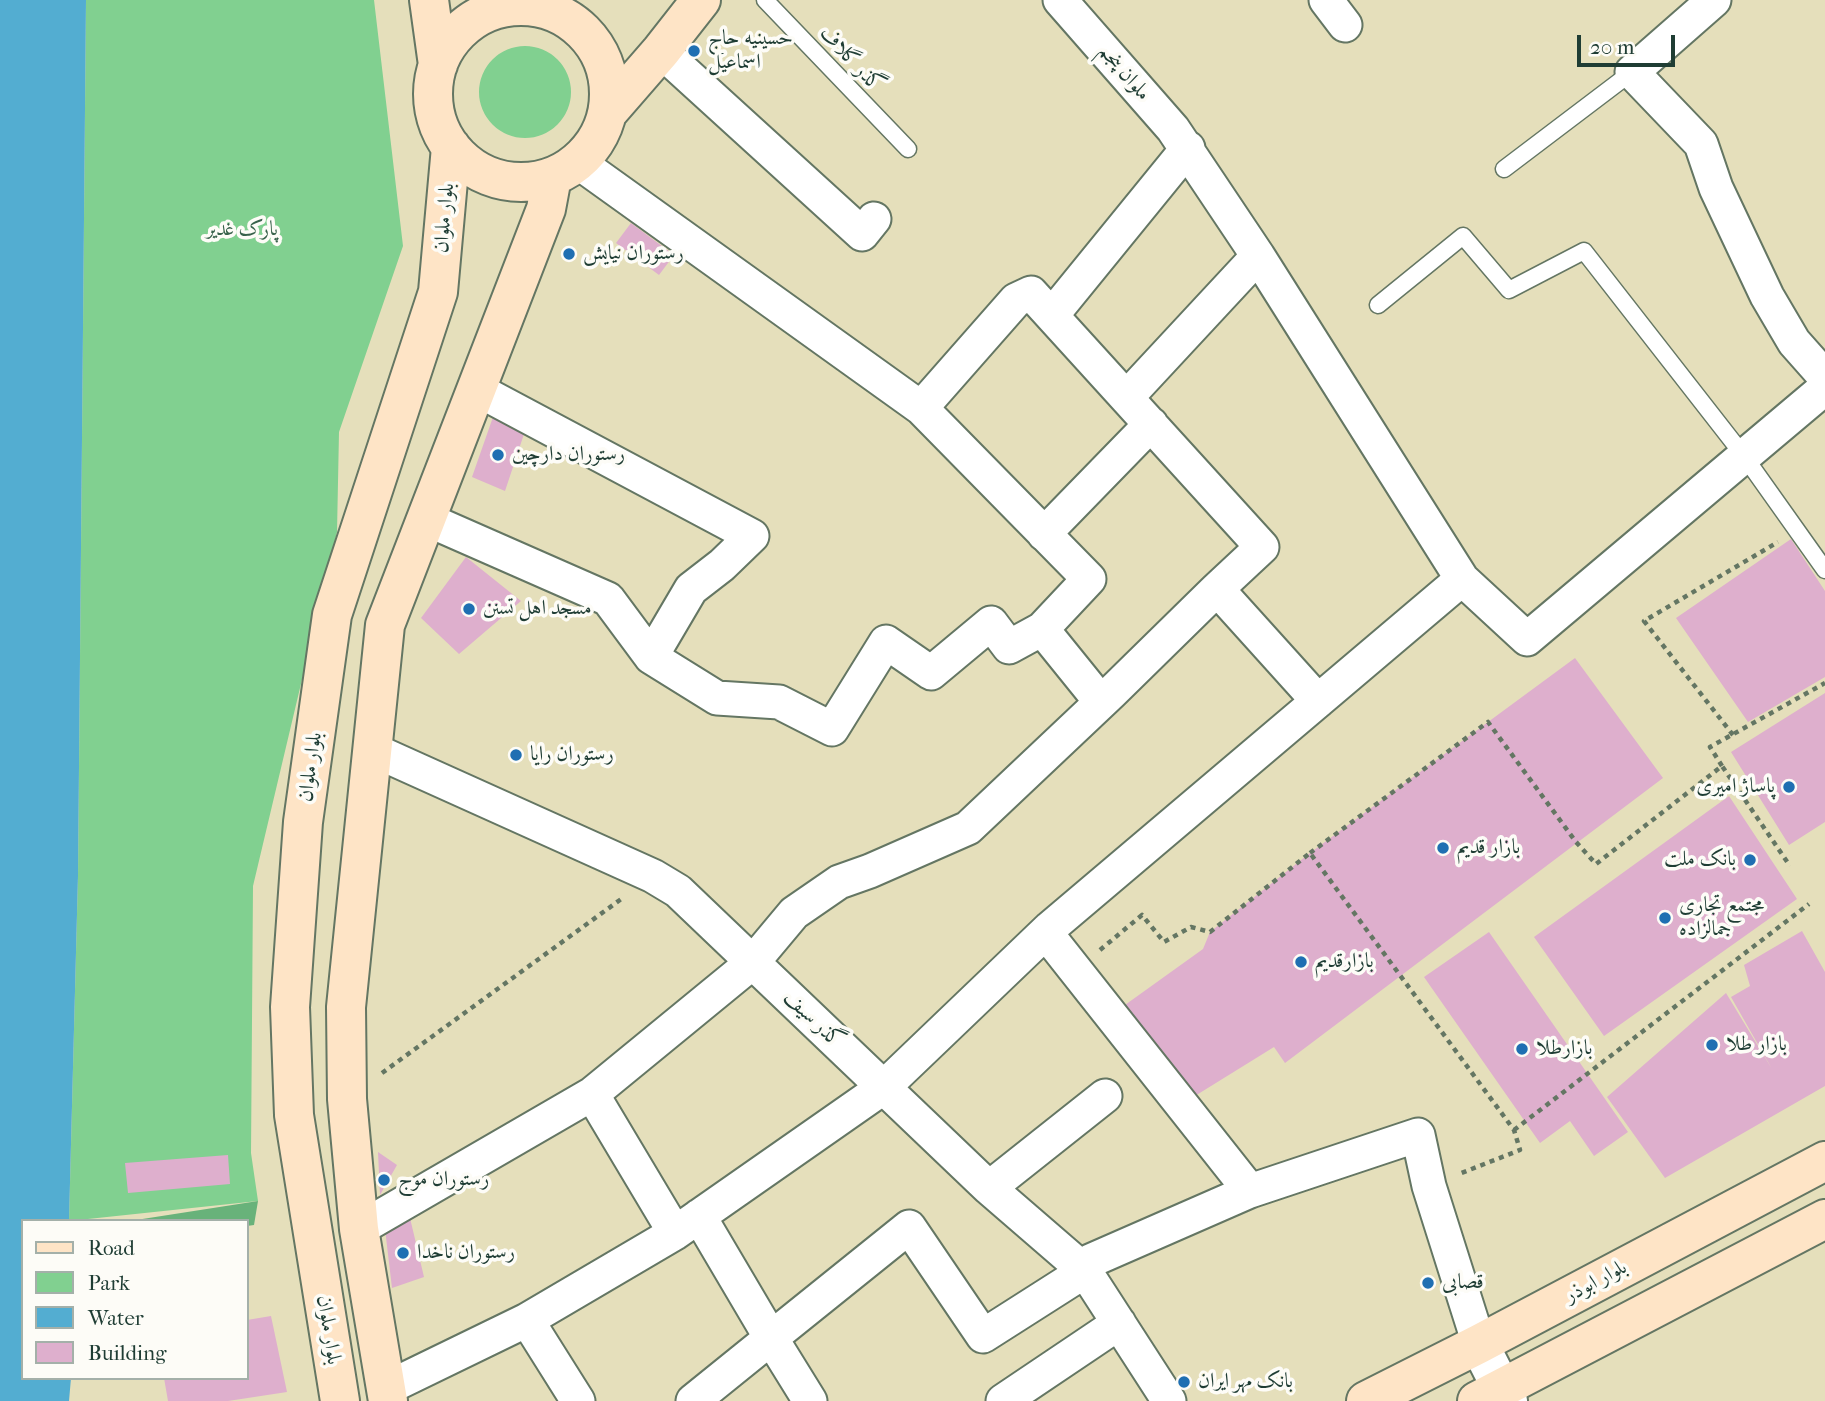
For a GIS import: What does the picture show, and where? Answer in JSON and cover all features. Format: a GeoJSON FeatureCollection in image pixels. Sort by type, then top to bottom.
{"type":"FeatureCollection","features":[{"type":"Feature","properties":{"kind":"main road"},"geometry":{"type":"LineString","coordinates":[[429,0],[438,65],[433,93],[437,121],[451,147],[471,166],[496,179],[524,182],[565,170]]}},
{"type":"Feature","properties":{"kind":"main road"},"geometry":{"type":"LineString","coordinates":[[386,1395],[359,1229],[347,1099],[346,1007],[385,625],[546,209],[565,170],[597,140],[608,112],[701,0]]}},
{"type":"Feature","properties":{"kind":"main road"},"geometry":{"type":"LineString","coordinates":[[438,65],[452,39],[473,19],[500,7],[548,4],[589,37],[607,72],[608,112]]}},
{"type":"Feature","properties":{"kind":"main road","name":"بلوار ملوان"},"geometry":{"type":"LineString","coordinates":[[340,1401],[294,1115],[290,1007],[303,822],[332,615],[438,292],[451,147]]}},
{"type":"Feature","properties":{"kind":"main road","name":"بلوار ابوذر"},"geometry":{"type":"LineString","coordinates":[[1366,1401],[1479,1345],[1825,1161]]}},
{"type":"Feature","properties":{"kind":"main road"},"geometry":{"type":"LineString","coordinates":[[1495,1397],[1825,1219]]}},
{"type":"Feature","properties":{"kind":"street","name":"ملوان پنجم"},"geometry":{"type":"LineString","coordinates":[[1060,0],[1188,148],[1462,579],[1527,639],[1744,456]]}},
{"type":"Feature","properties":{"kind":"street"},"geometry":{"type":"LineString","coordinates":[[1714,0],[1632,72],[1701,144],[1721,200],[1767,296],[1794,342],[1825,377]]}},
{"type":"Feature","properties":{"kind":"street"},"geometry":{"type":"LineString","coordinates":[[661,51],[862,234],[874,219]]}},
{"type":"Feature","properties":{"kind":"street"},"geometry":{"type":"LineString","coordinates":[[1052,315],[1188,148]]}},
{"type":"Feature","properties":{"kind":"street"},"geometry":{"type":"LineString","coordinates":[[426,519],[608,599],[651,657],[717,698],[779,702],[832,729],[886,642],[931,673],[991,624],[1009,647],[1042,628],[1089,579],[921,408],[565,170]]}},
{"type":"Feature","properties":{"kind":"street"},"geometry":{"type":"LineString","coordinates":[[1127,397],[1258,257]]}},
{"type":"Feature","properties":{"kind":"street"},"geometry":{"type":"LineString","coordinates":[[359,1229],[592,1094],[753,962],[794,913],[839,882],[968,828],[1262,547],[1031,293],[1016,300],[921,408]]}},
{"type":"Feature","properties":{"kind":"street"},"geometry":{"type":"LineString","coordinates":[[1744,456],[1825,388]]}},
{"type":"Feature","properties":{"kind":"street"},"geometry":{"type":"LineString","coordinates":[[476,389],[752,536],[722,565],[691,589],[651,657]]}},
{"type":"Feature","properties":{"kind":"street"},"geometry":{"type":"LineString","coordinates":[[1044,534],[1151,424]]}},
{"type":"Feature","properties":{"kind":"street"},"geometry":{"type":"LineString","coordinates":[[386,1395],[527,1320],[687,1224],[884,1087],[1046,933],[1462,579]]}},
{"type":"Feature","properties":{"kind":"street"},"geometry":{"type":"LineString","coordinates":[[1217,589],[1318,701]]}},
{"type":"Feature","properties":{"kind":"street"},"geometry":{"type":"LineString","coordinates":[[1042,628],[1101,702]]}},
{"type":"Feature","properties":{"kind":"street","name":"گذر سیف"},"geometry":{"type":"LineString","coordinates":[[371,749],[653,876],[678,891],[989,1188],[1085,1270],[1169,1401]]}},
{"type":"Feature","properties":{"kind":"street"},"geometry":{"type":"LineString","coordinates":[[1046,933],[1250,1191]]}},
{"type":"Feature","properties":{"kind":"street"},"geometry":{"type":"LineString","coordinates":[[592,1094],[771,1338],[810,1401]]}},
{"type":"Feature","properties":{"kind":"street"},"geometry":{"type":"LineString","coordinates":[[989,1188],[1105,1096]]}},
{"type":"Feature","properties":{"kind":"street"},"geometry":{"type":"LineString","coordinates":[[693,1401],[909,1227],[983,1336],[1085,1270],[1090,1261],[1250,1191],[1418,1135],[1429,1186],[1495,1397]]}},
{"type":"Feature","properties":{"kind":"street"},"geometry":{"type":"LineString","coordinates":[[527,1320],[578,1401]]}},
{"type":"Feature","properties":{"kind":"street"},"geometry":{"type":"LineString","coordinates":[[1003,1401],[1119,1323]]}},
{"type":"Feature","properties":{"kind":"lane","name":"گذر گلاف"},"geometry":{"type":"LineString","coordinates":[[765,0],[908,149]]}},
{"type":"Feature","properties":{"kind":"lane"},"geometry":{"type":"LineString","coordinates":[[1504,169],[1632,72]]}},
{"type":"Feature","properties":{"kind":"lane"},"geometry":{"type":"LineString","coordinates":[[1378,306],[1464,236],[1509,290],[1584,251],[1744,456],[1825,570]]}},
{"type":"Feature","properties":{"kind":"path"},"geometry":{"type":"LineString","coordinates":[[1733,734],[1644,621],[1797,531]]}},
{"type":"Feature","properties":{"kind":"path"},"geometry":{"type":"LineString","coordinates":[[1790,866],[1710,747],[1825,683]]}},
{"type":"Feature","properties":{"kind":"path"},"geometry":{"type":"LineString","coordinates":[[1076,970],[1142,915],[1164,942],[1191,927],[1210,932],[1310,853],[1488,722],[1576,842],[1596,864],[1722,766]]}},
{"type":"Feature","properties":{"kind":"path"},"geometry":{"type":"LineString","coordinates":[[1310,853],[1514,1130],[1520,1150],[1429,1186]]}},
{"type":"Feature","properties":{"kind":"path"},"geometry":{"type":"LineString","coordinates":[[347,1099],[653,876]]}},
{"type":"Feature","properties":{"kind":"path"},"geometry":{"type":"LineString","coordinates":[[1514,1130],[1809,904]]}},
{"type":"Feature","properties":{"kind":"green space","name":"پارک غدیر"},"geometry":{"type":"Polygon","coordinates":[[[86,0],[374,0],[403,246],[339,432],[337,532],[253,886],[251,1153],[258,1201],[69,1219],[78,876],[86,0]]]}},
{"type":"Feature","properties":{"kind":"green space"},"geometry":{"type":"Polygon","coordinates":[[[525,46],[542,50],[557,60],[567,75],[571,92],[567,109],[557,124],[542,134],[525,138],[508,134],[493,124],[483,109],[479,92],[483,75],[493,60],[508,50],[525,46]]]}},
{"type":"Feature","properties":{"kind":"green space"},"geometry":{"type":"Polygon","coordinates":[[[258,1201],[254,1225],[248,1226],[248,1219],[142,1219],[258,1201]]]}},
{"type":"Feature","properties":{"kind":"water"},"geometry":{"type":"Polygon","coordinates":[[[0,0],[86,0],[78,876],[69,1219],[21,1219],[21,1380],[71,1380],[69,1401],[0,1401],[0,0]]]}},
{"type":"Feature","properties":{"kind":"building"},"geometry":{"type":"Polygon","coordinates":[[[631,223],[674,255],[659,275],[616,243],[631,223]]]}},
{"type":"Feature","properties":{"kind":"building","name":"رستوران دارچین"},"geometry":{"type":"Polygon","coordinates":[[[493,417],[524,434],[505,491],[472,477],[493,417]]]}},
{"type":"Feature","properties":{"kind":"building"},"geometry":{"type":"Polygon","coordinates":[[[1791,539],[1825,591],[1825,677],[1748,722],[1676,618],[1791,539]]]}},
{"type":"Feature","properties":{"kind":"building","name":"مسجد اهل تسنن"},"geometry":{"type":"Polygon","coordinates":[[[466,557],[521,601],[459,654],[421,618],[466,557]]]}},
{"type":"Feature","properties":{"kind":"building"},"geometry":{"type":"Polygon","coordinates":[[[1575,658],[1663,778],[1285,1063],[1274,1047],[1182,1104],[1111,1015],[1203,949],[1210,932],[1310,853],[1575,658]]]}},
{"type":"Feature","properties":{"kind":"building","name":"پاساژ امیری"},"geometry":{"type":"Polygon","coordinates":[[[1825,693],[1825,822],[1789,845],[1731,752],[1825,693]]]}},
{"type":"Feature","properties":{"kind":"building","name":"مجتمع تجاری جمالزاده"},"geometry":{"type":"Polygon","coordinates":[[[1729,796],[1797,899],[1604,1036],[1534,937],[1729,796]]]}},
{"type":"Feature","properties":{"kind":"building","name":"بازار طلا"},"geometry":{"type":"Polygon","coordinates":[[[1802,931],[1825,972],[1825,1086],[1665,1178],[1607,1097],[1726,993],[1772,1069],[1731,997],[1750,986],[1744,965],[1802,931]]]}},
{"type":"Feature","properties":{"kind":"building","name":"بازارطلا"},"geometry":{"type":"Polygon","coordinates":[[[1489,932],[1628,1132],[1594,1156],[1570,1121],[1540,1143],[1424,977],[1489,932]]]}},
{"type":"Feature","properties":{"kind":"building","name":"رستوران موج"},"geometry":{"type":"Polygon","coordinates":[[[378,1152],[397,1165],[380,1195],[378,1152]]]}},
{"type":"Feature","properties":{"kind":"building"},"geometry":{"type":"Polygon","coordinates":[[[228,1155],[230,1184],[128,1193],[125,1163],[228,1155]]]}},
{"type":"Feature","properties":{"kind":"building","name":"رستوران ناخدا"},"geometry":{"type":"Polygon","coordinates":[[[410,1218],[424,1277],[392,1288],[385,1229],[410,1218]]]}},
{"type":"Feature","properties":{"kind":"building"},"geometry":{"type":"Polygon","coordinates":[[[271,1316],[287,1392],[228,1401],[168,1401],[164,1380],[248,1380],[248,1320],[271,1316]]]}},
{"type":"Feature","properties":{"kind":"place","name":"حسینیه حاج اسماعیل"},"geometry":{"type":"Point","coordinates":[694,51]}},
{"type":"Feature","properties":{"kind":"place","name":"رستوران نیایش"},"geometry":{"type":"Point","coordinates":[569,254]}},
{"type":"Feature","properties":{"kind":"place","name":"رستوران دارچین"},"geometry":{"type":"Point","coordinates":[498,455]}},
{"type":"Feature","properties":{"kind":"place","name":"مسجد اهل تسنن"},"geometry":{"type":"Point","coordinates":[469,609]}},
{"type":"Feature","properties":{"kind":"place","name":"رستوران رایا"},"geometry":{"type":"Point","coordinates":[516,755]}},
{"type":"Feature","properties":{"kind":"place","name":"پاساژ امیری"},"geometry":{"type":"Point","coordinates":[1789,787]}},
{"type":"Feature","properties":{"kind":"place","name":"بازار قدیم"},"geometry":{"type":"Point","coordinates":[1443,848]}},
{"type":"Feature","properties":{"kind":"place","name":"بانک ملت"},"geometry":{"type":"Point","coordinates":[1750,860]}},
{"type":"Feature","properties":{"kind":"place","name":"مجتمع تجاری جمالزاده"},"geometry":{"type":"Point","coordinates":[1665,918]}},
{"type":"Feature","properties":{"kind":"place","name":"بازارقدیم"},"geometry":{"type":"Point","coordinates":[1301,962]}},
{"type":"Feature","properties":{"kind":"place","name":"بازار طلا"},"geometry":{"type":"Point","coordinates":[1712,1045]}},
{"type":"Feature","properties":{"kind":"place","name":"بازارطلا"},"geometry":{"type":"Point","coordinates":[1522,1049]}},
{"type":"Feature","properties":{"kind":"place","name":"رستوران موج"},"geometry":{"type":"Point","coordinates":[384,1180]}},
{"type":"Feature","properties":{"kind":"place","name":"رستوران ناخدا"},"geometry":{"type":"Point","coordinates":[403,1253]}},
{"type":"Feature","properties":{"kind":"place","name":"قصابی"},"geometry":{"type":"Point","coordinates":[1428,1283]}},
{"type":"Feature","properties":{"kind":"place","name":"بانک مهر ایران"},"geometry":{"type":"Point","coordinates":[1184,1382]}}]}
